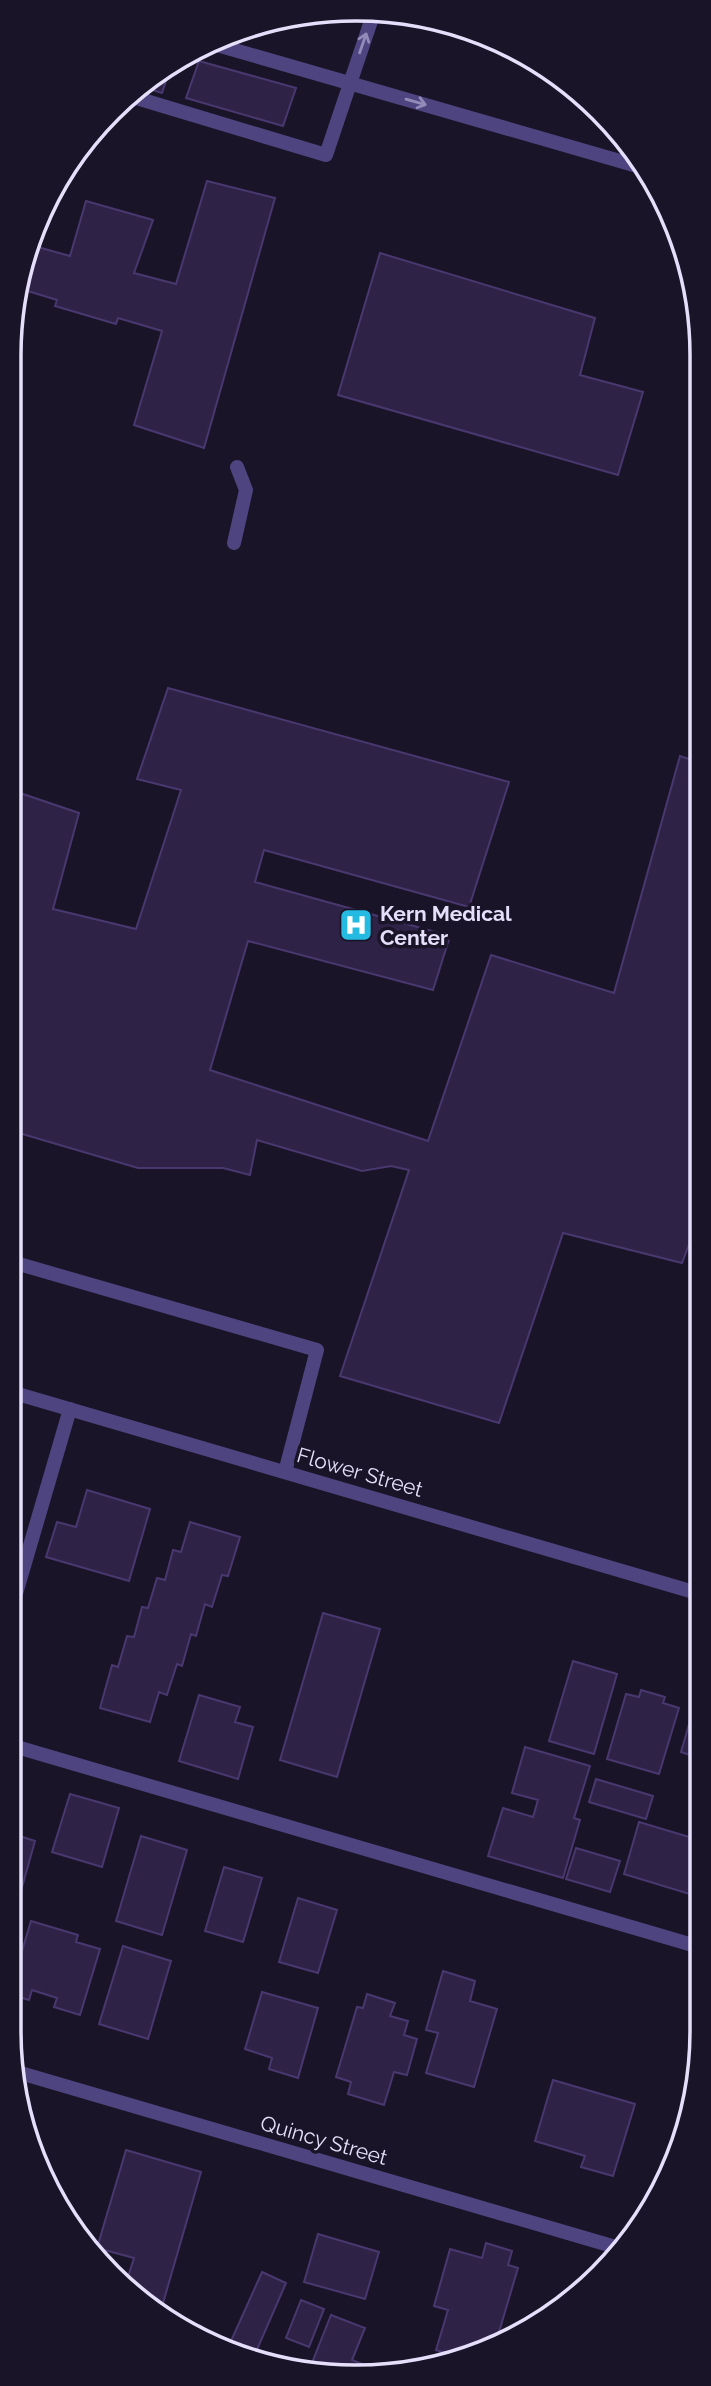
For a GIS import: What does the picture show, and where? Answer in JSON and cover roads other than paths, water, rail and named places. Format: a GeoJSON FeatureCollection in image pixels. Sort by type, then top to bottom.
{"type":"FeatureCollection","features":[{"type":"Feature","properties":{"kind":"street"},"geometry":{"type":"LineString","coordinates":[[141,99],[326,155],[371,22]]}},
{"type":"Feature","properties":{"kind":"street"},"geometry":{"type":"LineString","coordinates":[[225,47],[629,164]]}},
{"type":"Feature","properties":{"kind":"street"},"geometry":{"type":"LineString","coordinates":[[234,543],[247,490],[237,467]]}},
{"type":"Feature","properties":{"kind":"street"},"geometry":{"type":"LineString","coordinates":[[21,1265],[317,1350],[285,1472]]}},
{"type":"Feature","properties":{"kind":"street","name":"Flower Street"},"geometry":{"type":"LineString","coordinates":[[21,1395],[690,1591]]}},
{"type":"Feature","properties":{"kind":"street"},"geometry":{"type":"LineString","coordinates":[[21,1576],[70,1409]]}},
{"type":"Feature","properties":{"kind":"street"},"geometry":{"type":"LineString","coordinates":[[21,1748],[690,1944]]}},
{"type":"Feature","properties":{"kind":"street","name":"Quincy Street"},"geometry":{"type":"LineString","coordinates":[[24,2074],[611,2246]]}},
{"type":"Feature","properties":{"kind":"place","name":"Kern Medical Center"},"geometry":{"type":"Point","coordinates":[356,925]}}]}
